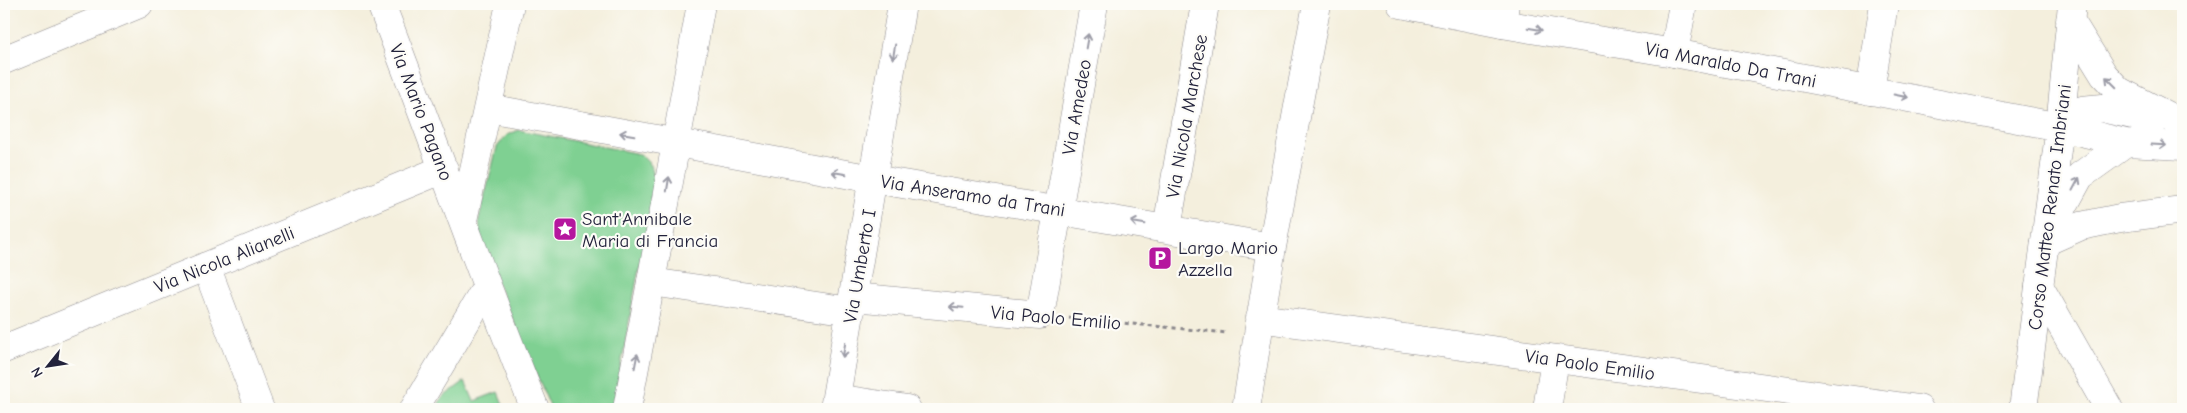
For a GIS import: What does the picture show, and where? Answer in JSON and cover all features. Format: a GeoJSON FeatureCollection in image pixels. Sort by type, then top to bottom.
{"type":"FeatureCollection","features":[{"type":"Feature","properties":{"kind":"street"},"geometry":{"type":"LineString","coordinates":[[4,60],[139,4]]}},
{"type":"Feature","properties":{"kind":"street","name":"Via Mario Pagano"},"geometry":{"type":"LineString","coordinates":[[382,4],[463,220],[486,288],[535,409]]}},
{"type":"Feature","properties":{"kind":"street"},"geometry":{"type":"LineString","coordinates":[[463,220],[510,4]]}},
{"type":"Feature","properties":{"kind":"street"},"geometry":{"type":"LineString","coordinates":[[627,409],[652,282],[700,4]]}},
{"type":"Feature","properties":{"kind":"street","name":"Via Umberto I"},"geometry":{"type":"LineString","coordinates":[[835,404],[902,4]]}},
{"type":"Feature","properties":{"kind":"street","name":"Via Amedeo"},"geometry":{"type":"LineString","coordinates":[[1058,210],[1094,4]]}},
{"type":"Feature","properties":{"kind":"street","name":"Via Nicola Marchese"},"geometry":{"type":"LineString","coordinates":[[1167,228],[1205,4]]}},
{"type":"Feature","properties":{"kind":"street"},"geometry":{"type":"LineString","coordinates":[[1246,409],[1272,246],[1317,4]]}},
{"type":"Feature","properties":{"kind":"street","name":"Via Maraldo Da Trani"},"geometry":{"type":"LineString","coordinates":[[1401,4],[1503,14],[1674,53],[2060,127],[2126,143],[2183,146]]}},
{"type":"Feature","properties":{"kind":"street"},"geometry":{"type":"LineString","coordinates":[[1674,53],[1683,4]]}},
{"type":"Feature","properties":{"kind":"street"},"geometry":{"type":"LineString","coordinates":[[1870,91],[1884,4]]}},
{"type":"Feature","properties":{"kind":"street"},"geometry":{"type":"LineString","coordinates":[[2071,12],[2100,69],[2119,91],[2183,125]]}},
{"type":"Feature","properties":{"kind":"street","name":"Corso Matteo Renato Imbriani"},"geometry":{"type":"LineString","coordinates":[[2023,409],[2060,127],[2071,12]]}},
{"type":"Feature","properties":{"kind":"street","name":"Via Anseramo da Trani"},"geometry":{"type":"LineString","coordinates":[[488,108],[874,179],[1272,246]]}},
{"type":"Feature","properties":{"kind":"street"},"geometry":{"type":"LineString","coordinates":[[2060,127],[2082,110],[2102,108],[2183,125]]}},
{"type":"Feature","properties":{"kind":"street"},"geometry":{"type":"LineString","coordinates":[[2045,242],[2080,176],[2126,143]]}},
{"type":"Feature","properties":{"kind":"street","name":"Via Nicola Alianelli"},"geometry":{"type":"LineString","coordinates":[[4,349],[444,169]]}},
{"type":"Feature","properties":{"kind":"street"},"geometry":{"type":"LineString","coordinates":[[1040,315],[1058,210]]}},
{"type":"Feature","properties":{"kind":"street"},"geometry":{"type":"LineString","coordinates":[[2045,242],[2082,226],[2120,218],[2181,214]]}},
{"type":"Feature","properties":{"kind":"street"},"geometry":{"type":"LineString","coordinates":[[206,266],[260,409]]}},
{"type":"Feature","properties":{"kind":"street","name":"Via Paolo Emilio"},"geometry":{"type":"LineString","coordinates":[[652,282],[853,304],[1040,315]]}},
{"type":"Feature","properties":{"kind":"street"},"geometry":{"type":"LineString","coordinates":[[2039,286],[2109,409]]}},
{"type":"Feature","properties":{"kind":"street"},"geometry":{"type":"LineString","coordinates":[[414,409],[486,288]]}},
{"type":"Feature","properties":{"kind":"street","name":"Via Paolo Emilio"},"geometry":{"type":"LineString","coordinates":[[1259,327],[1555,359],[1775,399],[1919,409]]}},
{"type":"Feature","properties":{"kind":"street"},"geometry":{"type":"LineString","coordinates":[[1547,409],[1555,359]]}},
{"type":"Feature","properties":{"kind":"street"},"geometry":{"type":"LineString","coordinates":[[835,404],[907,409]]}},
{"type":"Feature","properties":{"kind":"path","name":"Via Paolo Emilio"},"geometry":{"type":"LineString","coordinates":[[1040,315],[1259,327]]}},
{"type":"Feature","properties":{"kind":"green space"},"geometry":{"type":"Polygon","coordinates":[[[519,130],[640,154],[651,165],[655,181],[613,409],[551,409],[481,245],[479,219],[497,147],[507,135],[519,130]]]}},
{"type":"Feature","properties":{"kind":"green space"},"geometry":{"type":"Polygon","coordinates":[[[465,381],[474,401],[498,392],[505,409],[435,409],[443,397],[465,381]]]}},
{"type":"Feature","properties":{"kind":"place","name":"Sant'Annibale Maria di Francia"},"geometry":{"type":"Point","coordinates":[565,229]}},
{"type":"Feature","properties":{"kind":"place","name":"Largo Mario Azzella"},"geometry":{"type":"Point","coordinates":[1160,258]}}]}
